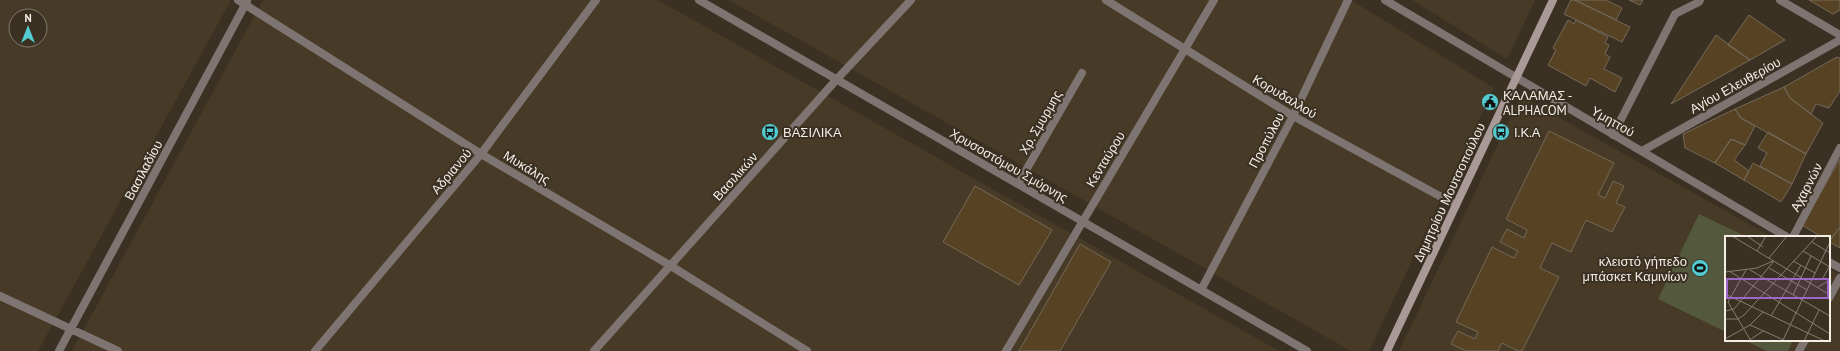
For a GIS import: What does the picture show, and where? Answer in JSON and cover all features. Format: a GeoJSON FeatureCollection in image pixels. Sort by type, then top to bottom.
{"type":"FeatureCollection","features":[{"type":"Feature","properties":{"kind":"street","name":"Αδριανού"},"geometry":{"type":"LineString","coordinates":[[315,351],[481,154],[596,0]]}},
{"type":"Feature","properties":{"kind":"street","name":"Χρυσοστόμου Σμύρνης"},"geometry":{"type":"LineString","coordinates":[[698,0],[1307,351]]}},
{"type":"Feature","properties":{"kind":"street","name":"Βασιλικών"},"geometry":{"type":"LineString","coordinates":[[594,351],[837,79],[911,0]]}},
{"type":"Feature","properties":{"kind":"street","name":"Κορυδαλλού"},"geometry":{"type":"LineString","coordinates":[[1106,0],[1293,116],[1456,205]]}},
{"type":"Feature","properties":{"kind":"street","name":"Κενταύρου"},"geometry":{"type":"LineString","coordinates":[[1006,351],[1214,0]]}},
{"type":"Feature","properties":{"kind":"street","name":"Προπύλου"},"geometry":{"type":"LineString","coordinates":[[1201,290],[1293,116],[1348,0]]}},
{"type":"Feature","properties":{"kind":"street","name":"Υμηττού"},"geometry":{"type":"LineString","coordinates":[[1385,0],[1785,236]]}},
{"type":"Feature","properties":{"kind":"street","name":"Δημητρίου Μουτσοπούλου"},"geometry":{"type":"LineString","coordinates":[[1387,351],[1553,0]]}},
{"type":"Feature","properties":{"kind":"street"},"geometry":{"type":"LineString","coordinates":[[1613,135],[1675,14],[1699,2],[1700,0]]}},
{"type":"Feature","properties":{"kind":"street"},"geometry":{"type":"LineString","coordinates":[[1780,0],[1840,36]]}},
{"type":"Feature","properties":{"kind":"street","name":"Μυκάλης"},"geometry":{"type":"LineString","coordinates":[[243,2],[481,154],[671,266],[807,351]]}},
{"type":"Feature","properties":{"kind":"street","name":"Βασιλαδίου"},"geometry":{"type":"LineString","coordinates":[[59,351],[243,2]]}},
{"type":"Feature","properties":{"kind":"street","name":"Αγίου Ελευθερίου"},"geometry":{"type":"LineString","coordinates":[[1642,152],[1840,40]]}},
{"type":"Feature","properties":{"kind":"street","name":"Χρ. Σμυρμης"},"geometry":{"type":"LineString","coordinates":[[1018,184],[1082,73]]}},
{"type":"Feature","properties":{"kind":"street","name":"Αχαρνών"},"geometry":{"type":"LineString","coordinates":[[1794,236],[1840,148]]}},
{"type":"Feature","properties":{"kind":"street"},"geometry":{"type":"LineString","coordinates":[[1830,263],[1840,268]]}},
{"type":"Feature","properties":{"kind":"street"},"geometry":{"type":"LineString","coordinates":[[1830,296],[1840,278]]}},
{"type":"Feature","properties":{"kind":"street"},"geometry":{"type":"LineString","coordinates":[[0,296],[118,351]]}},
{"type":"Feature","properties":{"kind":"street"},"geometry":{"type":"LineString","coordinates":[[1799,351],[1804,341]]}},
{"type":"Feature","properties":{"kind":"shaded area"},"geometry":{"type":"Polygon","coordinates":[[[0,0],[231,0],[38,351],[0,351],[0,0]]]}},
{"type":"Feature","properties":{"kind":"shaded area"},"geometry":{"type":"Polygon","coordinates":[[[263,0],[658,0],[1279,351],[72,351],[263,0]]]}},
{"type":"Feature","properties":{"kind":"shaded area"},"geometry":{"type":"Polygon","coordinates":[[[729,0],[1351,0],[1494,88],[1369,351],[1351,351],[729,0]]]}},
{"type":"Feature","properties":{"kind":"shaded area"},"geometry":{"type":"Polygon","coordinates":[[[1412,0],[1535,0],[1507,59],[1412,0]]]}},
{"type":"Feature","properties":{"kind":"shaded area"},"geometry":{"type":"Polygon","coordinates":[[[1521,96],[1770,236],[1725,236],[1725,341],[1830,341],[1830,270],[1840,275],[1840,351],[1399,351],[1521,96]]]}},
{"type":"Feature","properties":{"kind":"green space","name":"κλειστό γήπεδο μπάσκετ Καμινίων"},"geometry":{"type":"Polygon","coordinates":[[[1699,214],[1745,236],[1725,236],[1725,332],[1658,299],[1699,214]]]}},
{"type":"Feature","properties":{"kind":"green space"},"geometry":{"type":"Polygon","coordinates":[[[1746,341],[1793,341],[1788,351],[1767,351],[1746,341]]]}},
{"type":"Feature","properties":{"kind":"building"},"geometry":{"type":"Polygon","coordinates":[[[1571,0],[1575,0],[1630,27],[1622,42],[1564,14],[1571,0]]]}},
{"type":"Feature","properties":{"kind":"building"},"geometry":{"type":"Polygon","coordinates":[[[1575,0],[1606,0],[1622,8],[1616,20],[1575,0]]]}},
{"type":"Feature","properties":{"kind":"building"},"geometry":{"type":"Polygon","coordinates":[[[1629,0],[1643,0],[1640,5],[1629,0]]]}},
{"type":"Feature","properties":{"kind":"building"},"geometry":{"type":"Polygon","coordinates":[[[1809,0],[1840,0],[1840,10],[1833,14],[1809,0]]]}},
{"type":"Feature","properties":{"kind":"building"},"geometry":{"type":"Polygon","coordinates":[[[1749,15],[1785,40],[1750,60],[1728,45],[1749,15]]]}},
{"type":"Feature","properties":{"kind":"building"},"geometry":{"type":"Polygon","coordinates":[[[1568,20],[1574,24],[1576,20],[1608,37],[1605,43],[1609,45],[1605,54],[1610,57],[1604,69],[1622,78],[1615,92],[1590,78],[1586,86],[1548,65],[1556,50],[1553,48],[1568,20]]]}},
{"type":"Feature","properties":{"kind":"building"},"geometry":{"type":"Polygon","coordinates":[[[1716,35],[1750,60],[1671,104],[1716,35]]]}},
{"type":"Feature","properties":{"kind":"building"},"geometry":{"type":"Polygon","coordinates":[[[1837,57],[1840,58],[1840,91],[1829,108],[1816,104],[1811,114],[1790,98],[1784,87],[1837,57]]]}},
{"type":"Feature","properties":{"kind":"building"},"geometry":{"type":"Polygon","coordinates":[[[1784,87],[1790,98],[1823,123],[1806,154],[1741,118],[1735,109],[1784,87]]]}},
{"type":"Feature","properties":{"kind":"building"},"geometry":{"type":"Polygon","coordinates":[[[1735,109],[1741,118],[1755,126],[1745,145],[1731,139],[1715,163],[1685,148],[1683,134],[1735,109]]]}},
{"type":"Feature","properties":{"kind":"building"},"geometry":{"type":"Polygon","coordinates":[[[1549,131],[1614,163],[1598,195],[1605,198],[1613,181],[1624,186],[1616,203],[1625,207],[1612,232],[1586,220],[1571,252],[1552,243],[1540,268],[1559,277],[1522,351],[1518,351],[1502,343],[1498,351],[1466,351],[1451,344],[1458,331],[1475,339],[1478,332],[1456,322],[1492,247],[1514,258],[1518,251],[1500,242],[1507,229],[1524,238],[1527,230],[1506,219],[1549,131]]]}},
{"type":"Feature","properties":{"kind":"building"},"geometry":{"type":"Polygon","coordinates":[[[1768,132],[1806,154],[1792,184],[1760,166],[1767,153],[1758,148],[1768,132]]]}},
{"type":"Feature","properties":{"kind":"building"},"geometry":{"type":"Polygon","coordinates":[[[1731,139],[1745,145],[1734,160],[1749,171],[1744,180],[1715,163],[1731,139]]]}},
{"type":"Feature","properties":{"kind":"building"},"geometry":{"type":"Polygon","coordinates":[[[1840,159],[1840,227],[1830,240],[1830,236],[1820,236],[1802,225],[1840,159]]]}},
{"type":"Feature","properties":{"kind":"building"},"geometry":{"type":"Polygon","coordinates":[[[1753,163],[1792,184],[1781,202],[1744,180],[1753,163]]]}},
{"type":"Feature","properties":{"kind":"building"},"geometry":{"type":"Polygon","coordinates":[[[975,186],[1052,230],[1019,285],[943,242],[975,186]]]}},
{"type":"Feature","properties":{"kind":"building"},"geometry":{"type":"Polygon","coordinates":[[[1840,227],[1840,248],[1830,243],[1840,227]]]}},
{"type":"Feature","properties":{"kind":"building"},"geometry":{"type":"Polygon","coordinates":[[[1080,244],[1111,262],[1060,351],[1019,351],[1080,244]]]}},
{"type":"Feature","properties":{"kind":"place","name":"ΚΑΛΑΜΑΣ - ALPHACOM"},"geometry":{"type":"Point","coordinates":[1490,102]}},
{"type":"Feature","properties":{"kind":"place","name":"ΒΑΣΙΛΙΚΑ"},"geometry":{"type":"Point","coordinates":[770,132]}},
{"type":"Feature","properties":{"kind":"place","name":"Ι.Κ.Α"},"geometry":{"type":"Point","coordinates":[1501,132]}},
{"type":"Feature","properties":{"kind":"place","name":"κλειστό γήπεδο μπάσκετ Καμινίων"},"geometry":{"type":"Point","coordinates":[1700,268]}}]}
